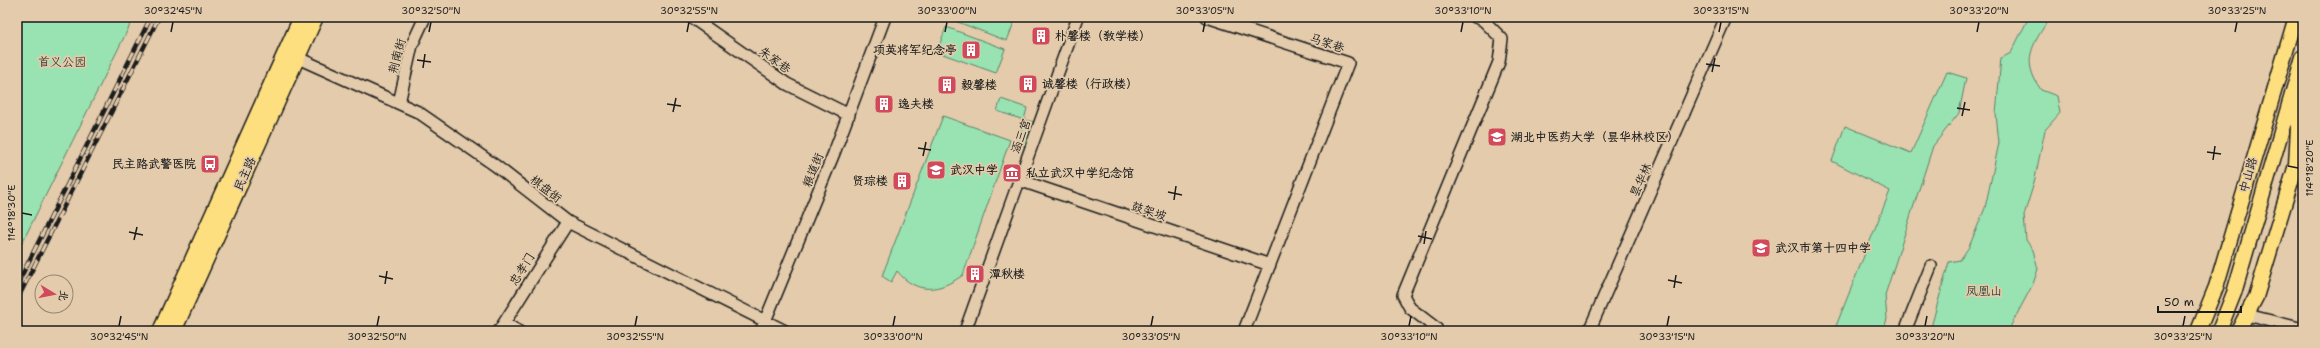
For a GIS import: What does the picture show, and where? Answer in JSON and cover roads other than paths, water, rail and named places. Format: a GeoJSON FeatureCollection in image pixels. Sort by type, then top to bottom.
{"type":"FeatureCollection","features":[{"type":"Feature","properties":{"kind":"main road","name":"民主路"},"geometry":{"type":"LineString","coordinates":[[160,331],[301,17]]}},
{"type":"Feature","properties":{"kind":"main road","name":"民主路"},"geometry":{"type":"LineString","coordinates":[[174,331],[316,17]]}},
{"type":"Feature","properties":{"kind":"main road","name":"中山路"},"geometry":{"type":"LineString","coordinates":[[2198,331],[2216,287],[2296,17]]}},
{"type":"Feature","properties":{"kind":"main road","name":"中山路"},"geometry":{"type":"LineString","coordinates":[[2220,331],[2234,293],[2303,57]]}},
{"type":"Feature","properties":{"kind":"main road"},"geometry":{"type":"LineString","coordinates":[[2238,331],[2256,297],[2296,165],[2301,137],[2293,90]]}},
{"type":"Feature","properties":{"kind":"street","name":"荆南街"},"geometry":{"type":"LineString","coordinates":[[399,103],[412,45],[425,17]]}},
{"type":"Feature","properties":{"kind":"street","name":"朱家巷"},"geometry":{"type":"LineString","coordinates":[[691,17],[787,84],[849,115]]}},
{"type":"Feature","properties":{"kind":"street","name":"粮道街"},"geometry":{"type":"LineString","coordinates":[[763,326],[849,115],[885,17]]}},
{"type":"Feature","properties":{"kind":"street","name":"涵三宫"},"geometry":{"type":"LineString","coordinates":[[965,331],[1078,17]]}},
{"type":"Feature","properties":{"kind":"street","name":"马家巷"},"geometry":{"type":"LineString","coordinates":[[1207,17],[1348,63],[1270,265]]}},
{"type":"Feature","properties":{"kind":"street"},"geometry":{"type":"LineString","coordinates":[[1435,331],[1436,328],[1410,308],[1403,295],[1499,62],[1502,39],[1483,20],[1475,17]]}},
{"type":"Feature","properties":{"kind":"street","name":"昙华林"},"geometry":{"type":"LineString","coordinates":[[1589,331],[1726,17]]}},
{"type":"Feature","properties":{"kind":"street","name":"棋盘街"},"geometry":{"type":"LineString","coordinates":[[298,58],[418,112],[496,166],[568,222],[763,326],[785,331]]}},
{"type":"Feature","properties":{"kind":"street","name":"鼓架坡"},"geometry":{"type":"LineString","coordinates":[[1019,180],[1270,265]]}},
{"type":"Feature","properties":{"kind":"street","name":"忠孝门"},"geometry":{"type":"LineString","coordinates":[[501,327],[568,222]]}},
{"type":"Feature","properties":{"kind":"street"},"geometry":{"type":"LineString","coordinates":[[1244,331],[1270,265]]}},
{"type":"Feature","properties":{"kind":"street"},"geometry":{"type":"LineString","coordinates":[[1905,331],[1931,266]]}},
{"type":"Feature","properties":{"kind":"street"},"geometry":{"type":"LineString","coordinates":[[2247,315],[2303,329]]}},
{"type":"Feature","properties":{"kind":"street"},"geometry":{"type":"LineString","coordinates":[[501,327],[518,331]]}},
{"type":"Feature","properties":{"kind":"railway"},"geometry":{"type":"LineString","coordinates":[[17,285],[151,17]]}},
{"type":"Feature","properties":{"kind":"railway"},"geometry":{"type":"LineString","coordinates":[[17,300],[159,17]]}},
{"type":"Feature","properties":{"kind":"place","name":"朴馨楼（教学楼）"},"geometry":{"type":"Point","coordinates":[1041,36]}},
{"type":"Feature","properties":{"kind":"place","name":"项英将军纪念亭"},"geometry":{"type":"Point","coordinates":[971,50]}},
{"type":"Feature","properties":{"kind":"place","name":"诚馨楼（行政楼）"},"geometry":{"type":"Point","coordinates":[1028,84]}},
{"type":"Feature","properties":{"kind":"place","name":"毅馨楼"},"geometry":{"type":"Point","coordinates":[947,85]}},
{"type":"Feature","properties":{"kind":"place","name":"逸夫楼"},"geometry":{"type":"Point","coordinates":[884,104]}},
{"type":"Feature","properties":{"kind":"place","name":"湖北中医药大学（昙华林校区）"},"geometry":{"type":"Point","coordinates":[1497,137]}},
{"type":"Feature","properties":{"kind":"place","name":"民主路武警医院"},"geometry":{"type":"Point","coordinates":[210,164]}},
{"type":"Feature","properties":{"kind":"place","name":"武汉中学"},"geometry":{"type":"Point","coordinates":[936,170]}},
{"type":"Feature","properties":{"kind":"place","name":"私立武汉中学纪念馆"},"geometry":{"type":"Point","coordinates":[1012,173]}},
{"type":"Feature","properties":{"kind":"place","name":"贤琮楼"},"geometry":{"type":"Point","coordinates":[902,181]}},
{"type":"Feature","properties":{"kind":"place","name":"武汉市第十四中学"},"geometry":{"type":"Point","coordinates":[1761,248]}},
{"type":"Feature","properties":{"kind":"place","name":"潭秋楼"},"geometry":{"type":"Point","coordinates":[975,274]}},
{"type":"Feature","properties":{"kind":"park label","name":"首义公园"},"geometry":{"type":"Point","coordinates":[62,62]}},
{"type":"Feature","properties":{"kind":"park label","name":"凤凰山"},"geometry":{"type":"Point","coordinates":[1984,291]}}]}
